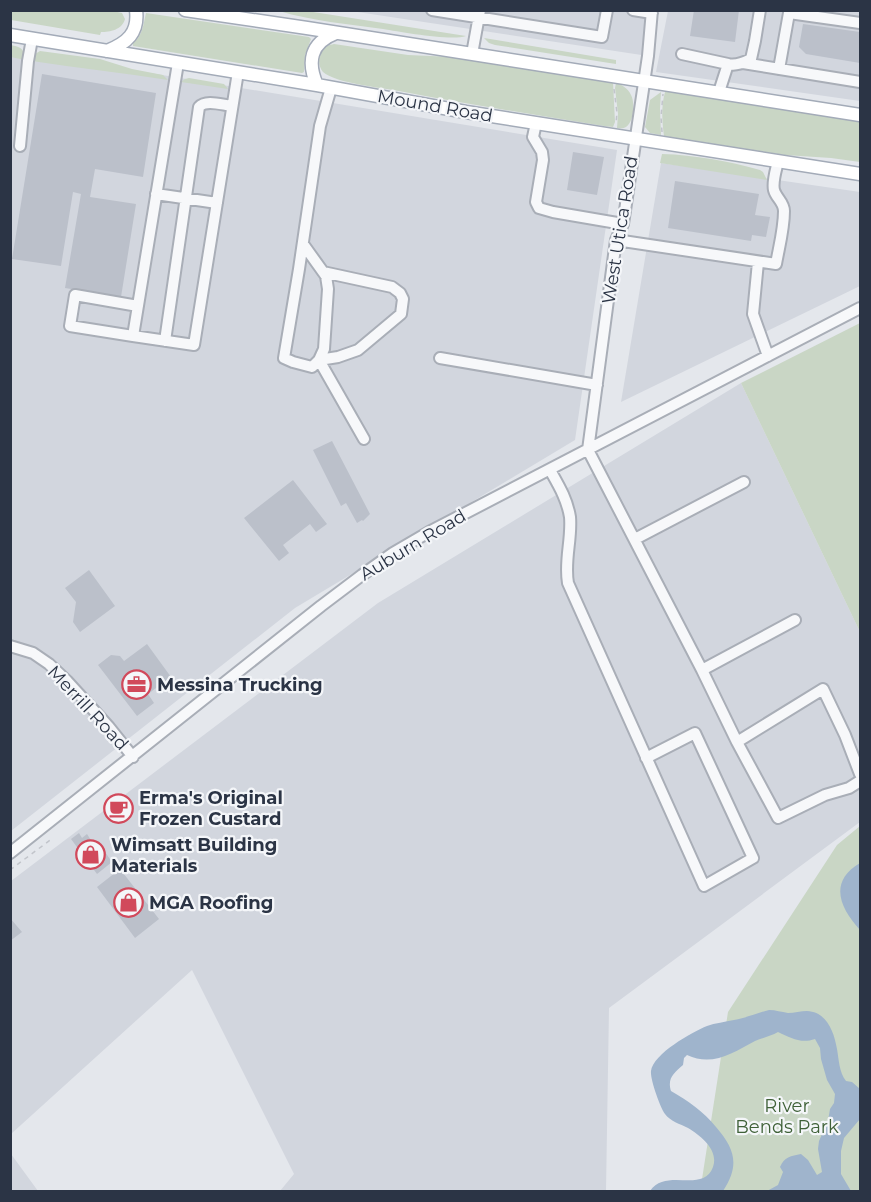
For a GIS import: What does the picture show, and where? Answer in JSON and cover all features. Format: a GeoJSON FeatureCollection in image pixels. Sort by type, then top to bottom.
{"type":"FeatureCollection","features":[{"type":"Feature","properties":{"kind":"main road"},"geometry":{"type":"LineString","coordinates":[[106,51],[118,47],[132,35],[135,28],[136,10]]}},
{"type":"Feature","properties":{"kind":"main road"},"geometry":{"type":"LineString","coordinates":[[185,10],[254,16],[337,33],[861,115]]}},
{"type":"Feature","properties":{"kind":"main road"},"geometry":{"type":"LineString","coordinates":[[317,85],[312,63],[315,48],[326,37],[337,33]]}},
{"type":"Feature","properties":{"kind":"main road","name":"Mound Road"},"geometry":{"type":"LineString","coordinates":[[10,36],[317,85],[466,112],[861,174]]}},
{"type":"Feature","properties":{"kind":"street"},"geometry":{"type":"LineString","coordinates":[[432,10],[479,14],[602,37],[607,10]]}},
{"type":"Feature","properties":{"kind":"street"},"geometry":{"type":"LineString","coordinates":[[633,10],[652,12]]}},
{"type":"Feature","properties":{"kind":"street"},"geometry":{"type":"LineString","coordinates":[[682,54],[733,65],[751,59],[760,10]]}},
{"type":"Feature","properties":{"kind":"street","name":"West Utica Road"},"geometry":{"type":"LineString","coordinates":[[588,450],[616,240],[623,224],[652,12]]}},
{"type":"Feature","properties":{"kind":"street"},"geometry":{"type":"LineString","coordinates":[[779,69],[789,13],[861,23]]}},
{"type":"Feature","properties":{"kind":"street"},"geometry":{"type":"LineString","coordinates":[[472,54],[479,14]]}},
{"type":"Feature","properties":{"kind":"street"},"geometry":{"type":"LineString","coordinates":[[20,146],[32,39]]}},
{"type":"Feature","properties":{"kind":"street"},"geometry":{"type":"LineString","coordinates":[[133,336],[178,63]]}},
{"type":"Feature","properties":{"kind":"street"},"geometry":{"type":"LineString","coordinates":[[743,63],[861,82]]}},
{"type":"Feature","properties":{"kind":"street"},"geometry":{"type":"LineString","coordinates":[[719,92],[728,64]]}},
{"type":"Feature","properties":{"kind":"street"},"geometry":{"type":"LineString","coordinates":[[138,306],[75,295],[70,326],[194,345],[238,72]]}},
{"type":"Feature","properties":{"kind":"street"},"geometry":{"type":"LineString","coordinates":[[303,244],[326,276],[328,289],[324,350],[312,367],[284,358],[320,126],[331,88]]}},
{"type":"Feature","properties":{"kind":"street"},"geometry":{"type":"LineString","coordinates":[[165,341],[199,107],[206,102],[232,106]]}},
{"type":"Feature","properties":{"kind":"street"},"geometry":{"type":"LineString","coordinates":[[536,123],[533,137],[542,152],[543,160],[536,202],[539,208],[623,224]]}},
{"type":"Feature","properties":{"kind":"street"},"geometry":{"type":"LineString","coordinates":[[616,240],[776,264],[784,209],[773,187],[778,161]]}},
{"type":"Feature","properties":{"kind":"street"},"geometry":{"type":"LineString","coordinates":[[156,194],[217,203]]}},
{"type":"Feature","properties":{"kind":"street"},"geometry":{"type":"LineString","coordinates":[[758,262],[753,315],[768,356]]}},
{"type":"Feature","properties":{"kind":"street"},"geometry":{"type":"LineString","coordinates":[[319,360],[338,357],[358,350],[401,314],[403,307],[400,293],[392,287],[323,272]]}},
{"type":"Feature","properties":{"kind":"street","name":"Auburn Road"},"geometry":{"type":"LineString","coordinates":[[10,853],[346,587],[393,553],[474,508],[861,308]]}},
{"type":"Feature","properties":{"kind":"street"},"geometry":{"type":"LineString","coordinates":[[440,358],[597,385]]}},
{"type":"Feature","properties":{"kind":"street"},"geometry":{"type":"LineString","coordinates":[[319,360],[364,439]]}},
{"type":"Feature","properties":{"kind":"street"},"geometry":{"type":"LineString","coordinates":[[588,450],[778,818],[825,795],[849,788],[861,781]]}},
{"type":"Feature","properties":{"kind":"street"},"geometry":{"type":"LineString","coordinates":[[550,470],[564,494],[570,518],[566,565],[568,583],[646,758],[704,886],[753,858],[695,733],[646,758]]}},
{"type":"Feature","properties":{"kind":"street"},"geometry":{"type":"LineString","coordinates":[[635,539],[744,482]]}},
{"type":"Feature","properties":{"kind":"street"},"geometry":{"type":"LineString","coordinates":[[702,670],[795,620]]}},
{"type":"Feature","properties":{"kind":"street","name":"Merrill Road"},"geometry":{"type":"LineString","coordinates":[[10,646],[33,653],[49,664],[133,757]]}},
{"type":"Feature","properties":{"kind":"street"},"geometry":{"type":"LineString","coordinates":[[737,742],[823,689],[861,774]]}},
{"type":"Feature","properties":{"kind":"path"},"geometry":{"type":"LineString","coordinates":[[614,87],[617,119],[615,128]]}},
{"type":"Feature","properties":{"kind":"path"},"geometry":{"type":"LineString","coordinates":[[662,135],[663,92]]}},
{"type":"Feature","properties":{"kind":"path"},"geometry":{"type":"LineString","coordinates":[[10,870],[53,838]]}},
{"type":"Feature","properties":{"kind":"shaded area"},"geometry":{"type":"Polygon","coordinates":[[[351,11],[653,11],[648,56],[351,11]]]}},
{"type":"Feature","properties":{"kind":"shaded area"},"geometry":{"type":"Polygon","coordinates":[[[668,11],[860,11],[860,101],[656,72],[668,11]]]}},
{"type":"Feature","properties":{"kind":"shaded area"},"geometry":{"type":"Polygon","coordinates":[[[11,50],[617,150],[575,440],[295,608],[11,831],[11,50]]]}},
{"type":"Feature","properties":{"kind":"shaded area"},"geometry":{"type":"Polygon","coordinates":[[[661,163],[860,192],[860,286],[621,402],[661,163]]]}},
{"type":"Feature","properties":{"kind":"shaded area"},"geometry":{"type":"Polygon","coordinates":[[[741,383],[860,632],[860,822],[609,1008],[606,1191],[280,1191],[294,1174],[192,970],[11,1134],[11,881],[378,603],[741,383]]]}},
{"type":"Feature","properties":{"kind":"shaded area"},"geometry":{"type":"Polygon","coordinates":[[[11,1154],[38,1191],[11,1191],[11,1154]]]}},
{"type":"Feature","properties":{"kind":"green space"},"geometry":{"type":"Polygon","coordinates":[[[10,11],[113,11],[122,13],[125,19],[118,28],[101,32],[100,35],[11,20],[10,11]]]}},
{"type":"Feature","properties":{"kind":"green space"},"geometry":{"type":"Polygon","coordinates":[[[279,11],[307,11],[466,36],[438,37],[413,34],[317,20],[279,11]]]}},
{"type":"Feature","properties":{"kind":"green space"},"geometry":{"type":"Polygon","coordinates":[[[146,13],[309,37],[311,39],[305,55],[304,72],[133,46],[141,33],[146,13]]]}},
{"type":"Feature","properties":{"kind":"green space"},"geometry":{"type":"Polygon","coordinates":[[[484,38],[616,60],[616,64],[495,45],[484,38]]]}},
{"type":"Feature","properties":{"kind":"green space"},"geometry":{"type":"Polygon","coordinates":[[[334,44],[408,55],[453,57],[613,82],[615,122],[613,127],[604,126],[348,82],[329,76],[320,67],[319,58],[322,50],[334,44]]]}},
{"type":"Feature","properties":{"kind":"green space"},"geometry":{"type":"Polygon","coordinates":[[[10,45],[21,49],[25,60],[11,57],[10,45]]]}},
{"type":"Feature","properties":{"kind":"green space"},"geometry":{"type":"Polygon","coordinates":[[[40,51],[100,59],[132,69],[163,75],[168,80],[32,61],[35,54],[40,51]]]}},
{"type":"Feature","properties":{"kind":"green space"},"geometry":{"type":"Polygon","coordinates":[[[189,78],[224,84],[228,89],[181,82],[189,78]]]}},
{"type":"Feature","properties":{"kind":"green space"},"geometry":{"type":"Polygon","coordinates":[[[616,83],[628,90],[633,102],[631,121],[623,128],[617,128],[616,83]]]}},
{"type":"Feature","properties":{"kind":"green space"},"geometry":{"type":"Polygon","coordinates":[[[673,91],[860,121],[860,162],[785,155],[664,136],[662,114],[665,92],[673,91]]]}},
{"type":"Feature","properties":{"kind":"green space"},"geometry":{"type":"Polygon","coordinates":[[[661,92],[661,135],[650,133],[645,127],[650,100],[661,92]]]}},
{"type":"Feature","properties":{"kind":"green space"},"geometry":{"type":"Polygon","coordinates":[[[662,154],[724,161],[760,170],[767,180],[660,163],[662,154]]]}},
{"type":"Feature","properties":{"kind":"green space"},"geometry":{"type":"Polygon","coordinates":[[[860,323],[860,632],[741,383],[860,323]]]}},
{"type":"Feature","properties":{"kind":"green space","name":"River Bends Park"},"geometry":{"type":"Polygon","coordinates":[[[860,826],[860,1191],[700,1192],[728,1012],[837,845],[860,826]]]}},
{"type":"Feature","properties":{"kind":"water"},"geometry":{"type":"Polygon","coordinates":[[[860,863],[860,930],[847,913],[840,895],[844,878],[860,863]]]}},
{"type":"Feature","properties":{"kind":"water"},"geometry":{"type":"Polygon","coordinates":[[[769,1010],[788,1013],[807,1011],[820,1015],[834,1036],[840,1066],[846,1081],[852,1082],[860,1089],[860,1119],[844,1138],[841,1151],[841,1174],[851,1191],[767,1191],[778,1185],[783,1172],[780,1167],[791,1156],[801,1154],[808,1160],[817,1175],[822,1172],[819,1141],[828,1121],[835,1094],[827,1080],[820,1048],[815,1039],[801,1041],[778,1032],[722,1057],[705,1060],[687,1055],[684,1058],[683,1065],[671,1079],[671,1091],[701,1111],[728,1143],[733,1158],[732,1173],[723,1191],[650,1191],[657,1184],[665,1181],[701,1179],[708,1175],[714,1161],[711,1149],[703,1139],[665,1114],[652,1080],[653,1064],[674,1044],[700,1029],[769,1010]]]}},
{"type":"Feature","properties":{"kind":"building"},"geometry":{"type":"Polygon","coordinates":[[[694,10],[739,10],[735,42],[690,36],[694,10]]]}},
{"type":"Feature","properties":{"kind":"building"},"geometry":{"type":"Polygon","coordinates":[[[803,24],[860,32],[860,63],[806,54],[799,47],[803,24]]]}},
{"type":"Feature","properties":{"kind":"building"},"geometry":{"type":"Polygon","coordinates":[[[42,74],[156,93],[143,177],[95,169],[90,197],[136,204],[121,297],[65,288],[81,194],[73,192],[61,266],[12,259],[42,74]]]}},
{"type":"Feature","properties":{"kind":"building"},"geometry":{"type":"Polygon","coordinates":[[[573,152],[604,157],[597,195],[567,190],[573,152]]]}},
{"type":"Feature","properties":{"kind":"building"},"geometry":{"type":"Polygon","coordinates":[[[675,181],[759,194],[755,215],[770,217],[766,237],[752,235],[751,241],[668,228],[675,181]]]}},
{"type":"Feature","properties":{"kind":"building"},"geometry":{"type":"Polygon","coordinates":[[[332,441],[370,514],[363,521],[357,523],[346,503],[341,506],[313,450],[332,441]]]}},
{"type":"Feature","properties":{"kind":"building"},"geometry":{"type":"Polygon","coordinates":[[[293,480],[327,524],[316,532],[310,524],[283,545],[289,553],[279,561],[244,518],[293,480]]]}},
{"type":"Feature","properties":{"kind":"building"},"geometry":{"type":"Polygon","coordinates":[[[89,570],[115,606],[80,632],[73,622],[76,602],[65,588],[89,570]]]}},
{"type":"Feature","properties":{"kind":"building","name":"Messina Trucking"},"geometry":{"type":"Polygon","coordinates":[[[147,644],[171,677],[148,694],[154,703],[137,716],[98,665],[111,655],[120,656],[124,661],[147,644]]]}},
{"type":"Feature","properties":{"kind":"building","name":"Erma's Original Frozen Custard"},"geometry":{"type":"Polygon","coordinates":[[[113,798],[118,805],[124,800],[133,812],[118,823],[104,804],[113,798]]]}},
{"type":"Feature","properties":{"kind":"building","name":"Wimsatt Building Materials"},"geometry":{"type":"Polygon","coordinates":[[[79,833],[82,838],[87,834],[94,845],[91,848],[98,857],[105,852],[112,862],[97,874],[71,839],[79,833]]]}},
{"type":"Feature","properties":{"kind":"building","name":"MGA Roofing"},"geometry":{"type":"Polygon","coordinates":[[[120,869],[159,919],[135,938],[97,887],[120,869]]]}},
{"type":"Feature","properties":{"kind":"building"},"geometry":{"type":"Polygon","coordinates":[[[10,918],[22,932],[10,941],[10,918]]]}},
{"type":"Feature","properties":{"kind":"place","name":"Messina Trucking"},"geometry":{"type":"Point","coordinates":[136,685]}},
{"type":"Feature","properties":{"kind":"place","name":"Erma's Original Frozen Custard"},"geometry":{"type":"Point","coordinates":[118,808]}},
{"type":"Feature","properties":{"kind":"place","name":"Wimsatt Building Materials"},"geometry":{"type":"Point","coordinates":[90,855]}},
{"type":"Feature","properties":{"kind":"place","name":"MGA Roofing"},"geometry":{"type":"Point","coordinates":[128,903]}}]}
